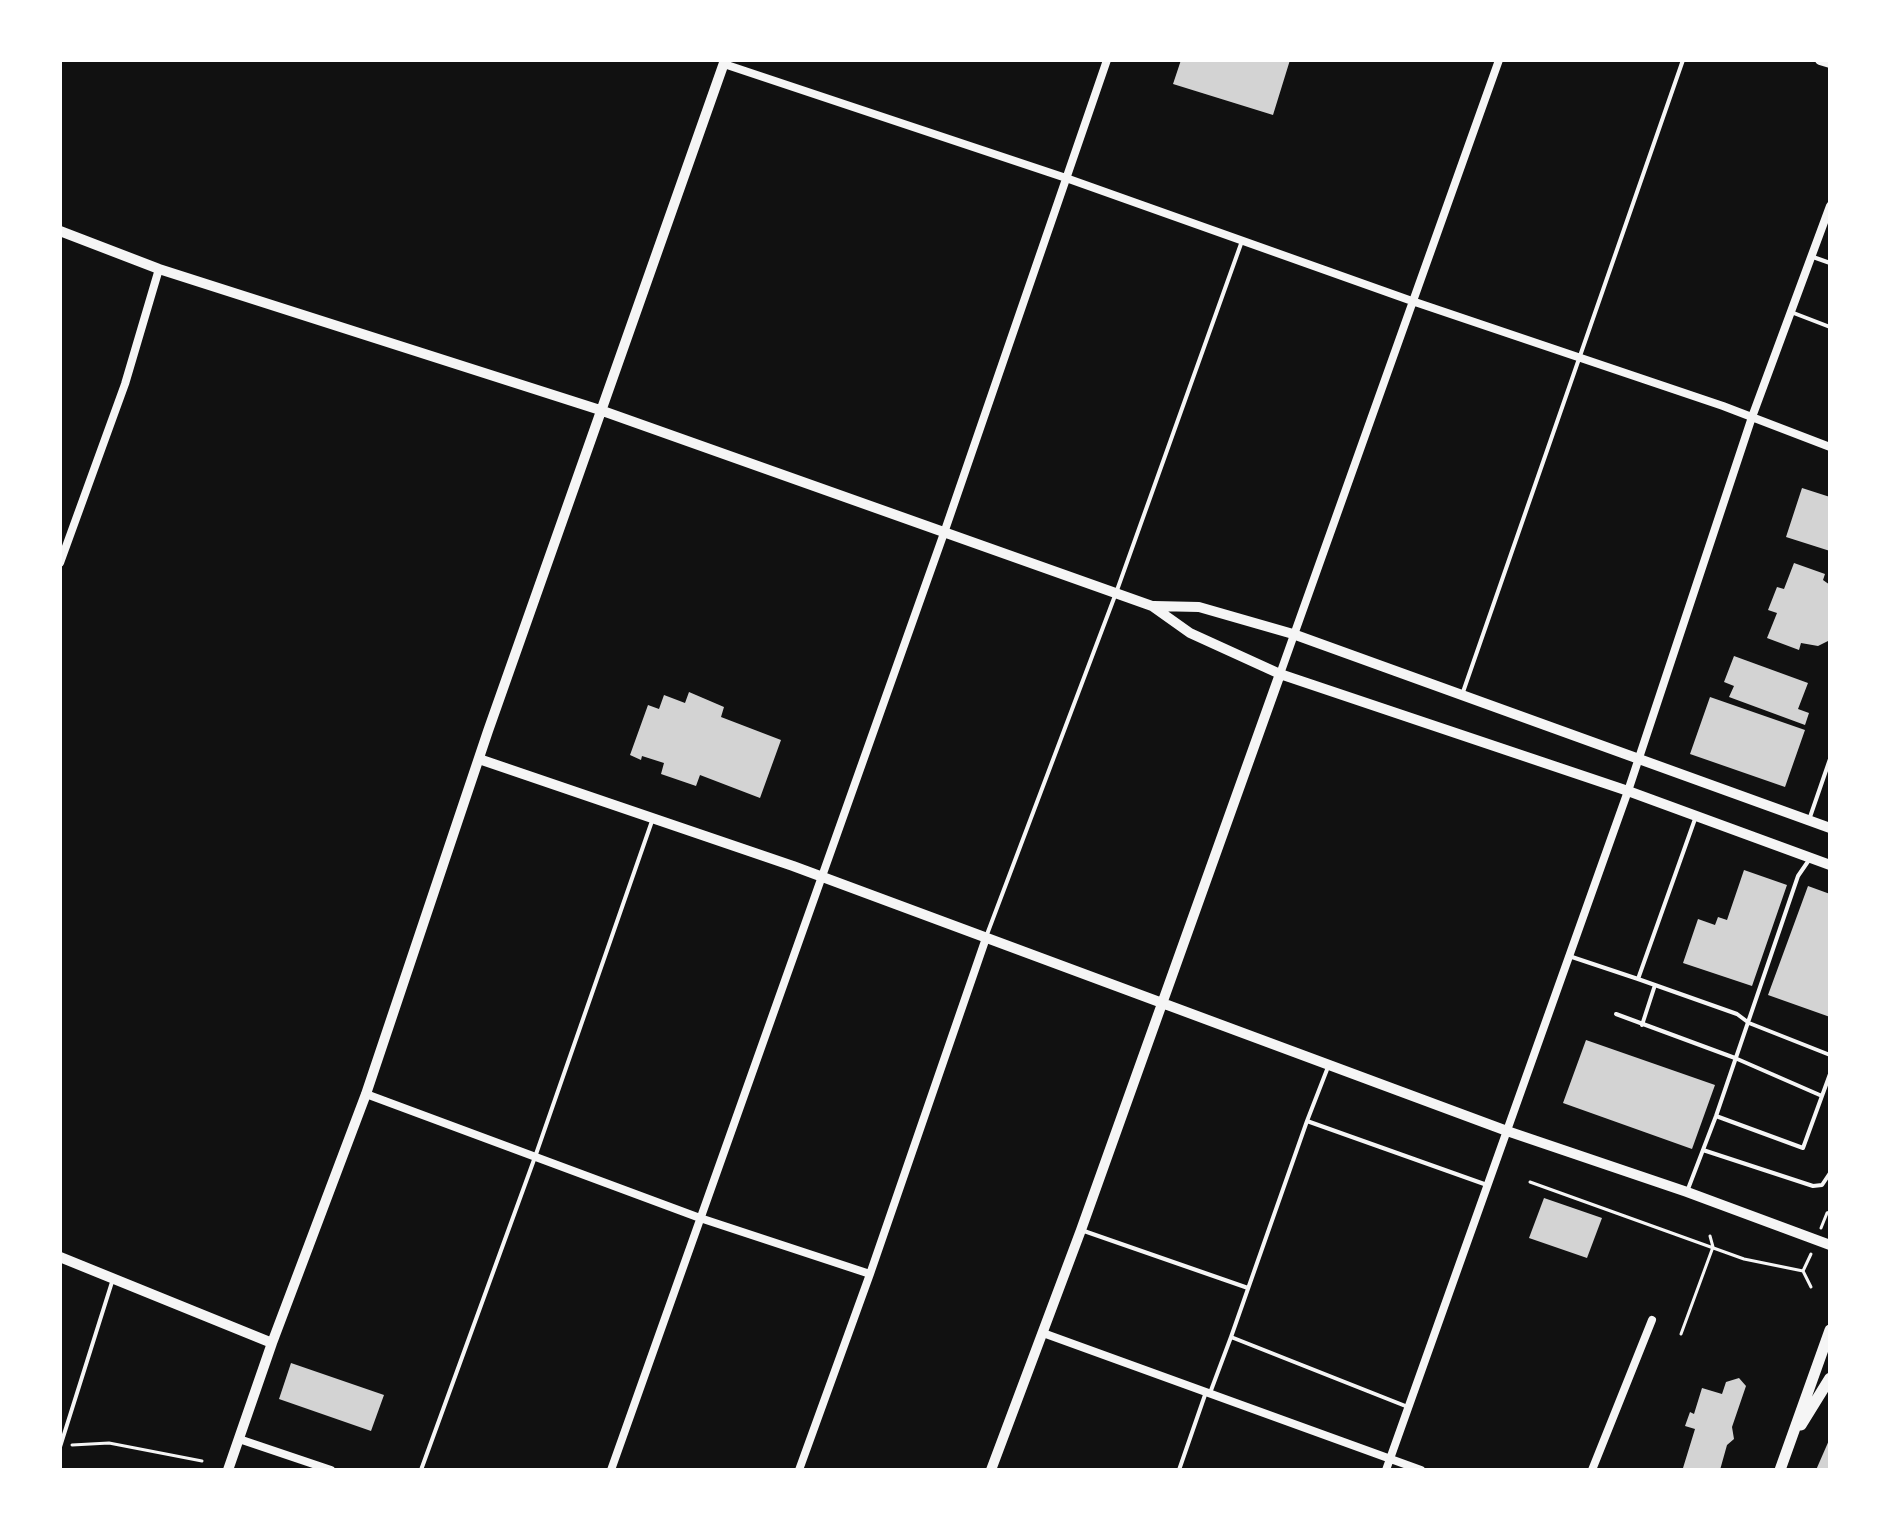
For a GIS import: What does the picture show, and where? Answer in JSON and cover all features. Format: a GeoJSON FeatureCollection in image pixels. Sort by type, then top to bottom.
{"type":"FeatureCollection","features":[{"type":"Feature","properties":{"kind":"main road"},"geometry":{"type":"LineString","coordinates":[[1780,1470],[1830,1330]]}},
{"type":"Feature","properties":{"kind":"main road"},"geometry":{"type":"LineString","coordinates":[[1786,1470],[1789,1444],[1830,1378]]}},
{"type":"Feature","properties":{"kind":"street"},"geometry":{"type":"LineString","coordinates":[[611,1470],[944,533],[1107,60]]}},
{"type":"Feature","properties":{"kind":"street"},"geometry":{"type":"LineString","coordinates":[[991,1470],[1163,1003],[1499,60]]}},
{"type":"Feature","properties":{"kind":"street"},"geometry":{"type":"LineString","coordinates":[[1820,60],[1830,63]]}},
{"type":"Feature","properties":{"kind":"street"},"geometry":{"type":"LineString","coordinates":[[228,1470],[272,1343],[366,1094],[600,410],[724,62],[1066,178],[1830,447]]}},
{"type":"Feature","properties":{"kind":"street"},"geometry":{"type":"LineString","coordinates":[[1386,1470],[1628,791],[1752,417],[1829,209]]}},
{"type":"Feature","properties":{"kind":"street"},"geometry":{"type":"LineString","coordinates":[[60,231],[159,269],[600,410],[1116,593],[1152,606],[1190,633],[1280,674],[1628,791],[1830,865]]}},
{"type":"Feature","properties":{"kind":"street"},"geometry":{"type":"LineString","coordinates":[[60,563],[125,384],[159,269]]}},
{"type":"Feature","properties":{"kind":"street"},"geometry":{"type":"LineString","coordinates":[[1152,606],[1199,607],[1293,634],[1830,828]]}},
{"type":"Feature","properties":{"kind":"street"},"geometry":{"type":"LineString","coordinates":[[479,759],[821,877],[1507,1131],[1830,1245]]}},
{"type":"Feature","properties":{"kind":"street"},"geometry":{"type":"LineString","coordinates":[[799,1470],[986,938]]}},
{"type":"Feature","properties":{"kind":"street"},"geometry":{"type":"LineString","coordinates":[[366,1094],[700,1218],[870,1274]]}},
{"type":"Feature","properties":{"kind":"street"},"geometry":{"type":"LineString","coordinates":[[60,1257],[272,1343]]}},
{"type":"Feature","properties":{"kind":"street"},"geometry":{"type":"LineString","coordinates":[[1592,1470],[1652,1320]]}},
{"type":"Feature","properties":{"kind":"street"},"geometry":{"type":"LineString","coordinates":[[1043,1333],[1421,1470]]}},
{"type":"Feature","properties":{"kind":"street"},"geometry":{"type":"LineString","coordinates":[[239,1439],[331,1470]]}},
{"type":"Feature","properties":{"kind":"lane"},"geometry":{"type":"LineString","coordinates":[[1461,695],[1683,60]]}},
{"type":"Feature","properties":{"kind":"lane"},"geometry":{"type":"LineString","coordinates":[[986,938],[1116,593],[1242,241]]}},
{"type":"Feature","properties":{"kind":"lane"},"geometry":{"type":"LineString","coordinates":[[1812,256],[1830,263]]}},
{"type":"Feature","properties":{"kind":"lane"},"geometry":{"type":"LineString","coordinates":[[1791,312],[1830,327]]}},
{"type":"Feature","properties":{"kind":"lane"},"geometry":{"type":"LineString","coordinates":[[1808,820],[1830,759]]}},
{"type":"Feature","properties":{"kind":"lane"},"geometry":{"type":"LineString","coordinates":[[1638,979],[1696,816]]}},
{"type":"Feature","properties":{"kind":"lane"},"geometry":{"type":"LineString","coordinates":[[421,1470],[653,819]]}},
{"type":"Feature","properties":{"kind":"lane"},"geometry":{"type":"LineString","coordinates":[[1687,1192],[1749,1023],[1798,876],[1810,858]]}},
{"type":"Feature","properties":{"kind":"lane"},"geometry":{"type":"LineString","coordinates":[[1569,956],[1737,1014],[1749,1023],[1830,1055]]}},
{"type":"Feature","properties":{"kind":"lane"},"geometry":{"type":"LineString","coordinates":[[1642,1025],[1655,985]]}},
{"type":"Feature","properties":{"kind":"lane"},"geometry":{"type":"LineString","coordinates":[[1616,1014],[1735,1058],[1822,1096]]}},
{"type":"Feature","properties":{"kind":"lane"},"geometry":{"type":"LineString","coordinates":[[1179,1470],[1231,1337],[1328,1065]]}},
{"type":"Feature","properties":{"kind":"lane"},"geometry":{"type":"LineString","coordinates":[[1716,1116],[1803,1148],[1830,1074]]}},
{"type":"Feature","properties":{"kind":"lane"},"geometry":{"type":"LineString","coordinates":[[1307,1121],[1489,1185]]}},
{"type":"Feature","properties":{"kind":"lane"},"geometry":{"type":"LineString","coordinates":[[1703,1150],[1813,1186],[1822,1185],[1830,1173]]}},
{"type":"Feature","properties":{"kind":"lane"},"geometry":{"type":"LineString","coordinates":[[1081,1230],[1248,1288]]}},
{"type":"Feature","properties":{"kind":"lane"},"geometry":{"type":"LineString","coordinates":[[60,1446],[112,1279]]}},
{"type":"Feature","properties":{"kind":"lane"},"geometry":{"type":"LineString","coordinates":[[1231,1337],[1408,1407]]}},
{"type":"Feature","properties":{"kind":"path"},"geometry":{"type":"LineString","coordinates":[[1530,1182],[1744,1259],[1803,1271]]}},
{"type":"Feature","properties":{"kind":"path"},"geometry":{"type":"LineString","coordinates":[[1681,1334],[1713,1247],[1710,1236]]}},
{"type":"Feature","properties":{"kind":"path"},"geometry":{"type":"LineString","coordinates":[[60,1446],[109,1443],[202,1461]]}},
{"type":"Feature","properties":{"kind":"building"},"geometry":{"type":"Polygon","coordinates":[[[1181,60],[1290,60],[1273,115],[1173,84],[1181,60]]]}},
{"type":"Feature","properties":{"kind":"building"},"geometry":{"type":"Polygon","coordinates":[[[1802,488],[1830,497],[1830,551],[1786,537],[1802,488]]]}},
{"type":"Feature","properties":{"kind":"building"},"geometry":{"type":"Polygon","coordinates":[[[1794,563],[1825,574],[1823,580],[1830,585],[1830,640],[1818,646],[1801,643],[1799,650],[1767,638],[1777,613],[1768,610],[1777,587],[1784,589],[1794,563]]]}},
{"type":"Feature","properties":{"kind":"building"},"geometry":{"type":"Polygon","coordinates":[[[1734,656],[1808,683],[1798,709],[1809,713],[1805,725],[1729,697],[1734,686],[1724,682],[1734,656]]]}},
{"type":"Feature","properties":{"kind":"building"},"geometry":{"type":"Polygon","coordinates":[[[689,692],[724,707],[721,717],[781,740],[760,798],[700,775],[696,786],[661,774],[664,763],[630,755],[648,705],[659,709],[664,695],[685,703],[689,692]]]}},
{"type":"Feature","properties":{"kind":"building"},"geometry":{"type":"Polygon","coordinates":[[[1710,697],[1805,730],[1785,787],[1690,754],[1710,697]]]}},
{"type":"Feature","properties":{"kind":"building"},"geometry":{"type":"Polygon","coordinates":[[[1744,870],[1787,885],[1752,986],[1683,963],[1698,919],[1715,925],[1718,917],[1727,920],[1744,870]]]}},
{"type":"Feature","properties":{"kind":"building"},"geometry":{"type":"Polygon","coordinates":[[[1808,886],[1830,894],[1830,1017],[1768,995],[1808,886]]]}},
{"type":"Feature","properties":{"kind":"building"},"geometry":{"type":"Polygon","coordinates":[[[1586,1040],[1715,1085],[1692,1149],[1563,1103],[1586,1040]]]}},
{"type":"Feature","properties":{"kind":"building"},"geometry":{"type":"Polygon","coordinates":[[[1544,1198],[1602,1218],[1587,1258],[1529,1238],[1544,1198]]]}},
{"type":"Feature","properties":{"kind":"building"},"geometry":{"type":"Polygon","coordinates":[[[291,1363],[384,1395],[371,1431],[279,1399],[291,1363]]]}},
{"type":"Feature","properties":{"kind":"building"},"geometry":{"type":"Polygon","coordinates":[[[1739,1378],[1746,1386],[1732,1427],[1734,1439],[1727,1445],[1720,1470],[1683,1468],[1695,1429],[1685,1426],[1690,1412],[1694,1414],[1702,1388],[1722,1394],[1726,1382],[1739,1378]]]}},
{"type":"Feature","properties":{"kind":"building"},"geometry":{"type":"Polygon","coordinates":[[[1830,1438],[1830,1470],[1816,1470],[1830,1438]]]}}]}
